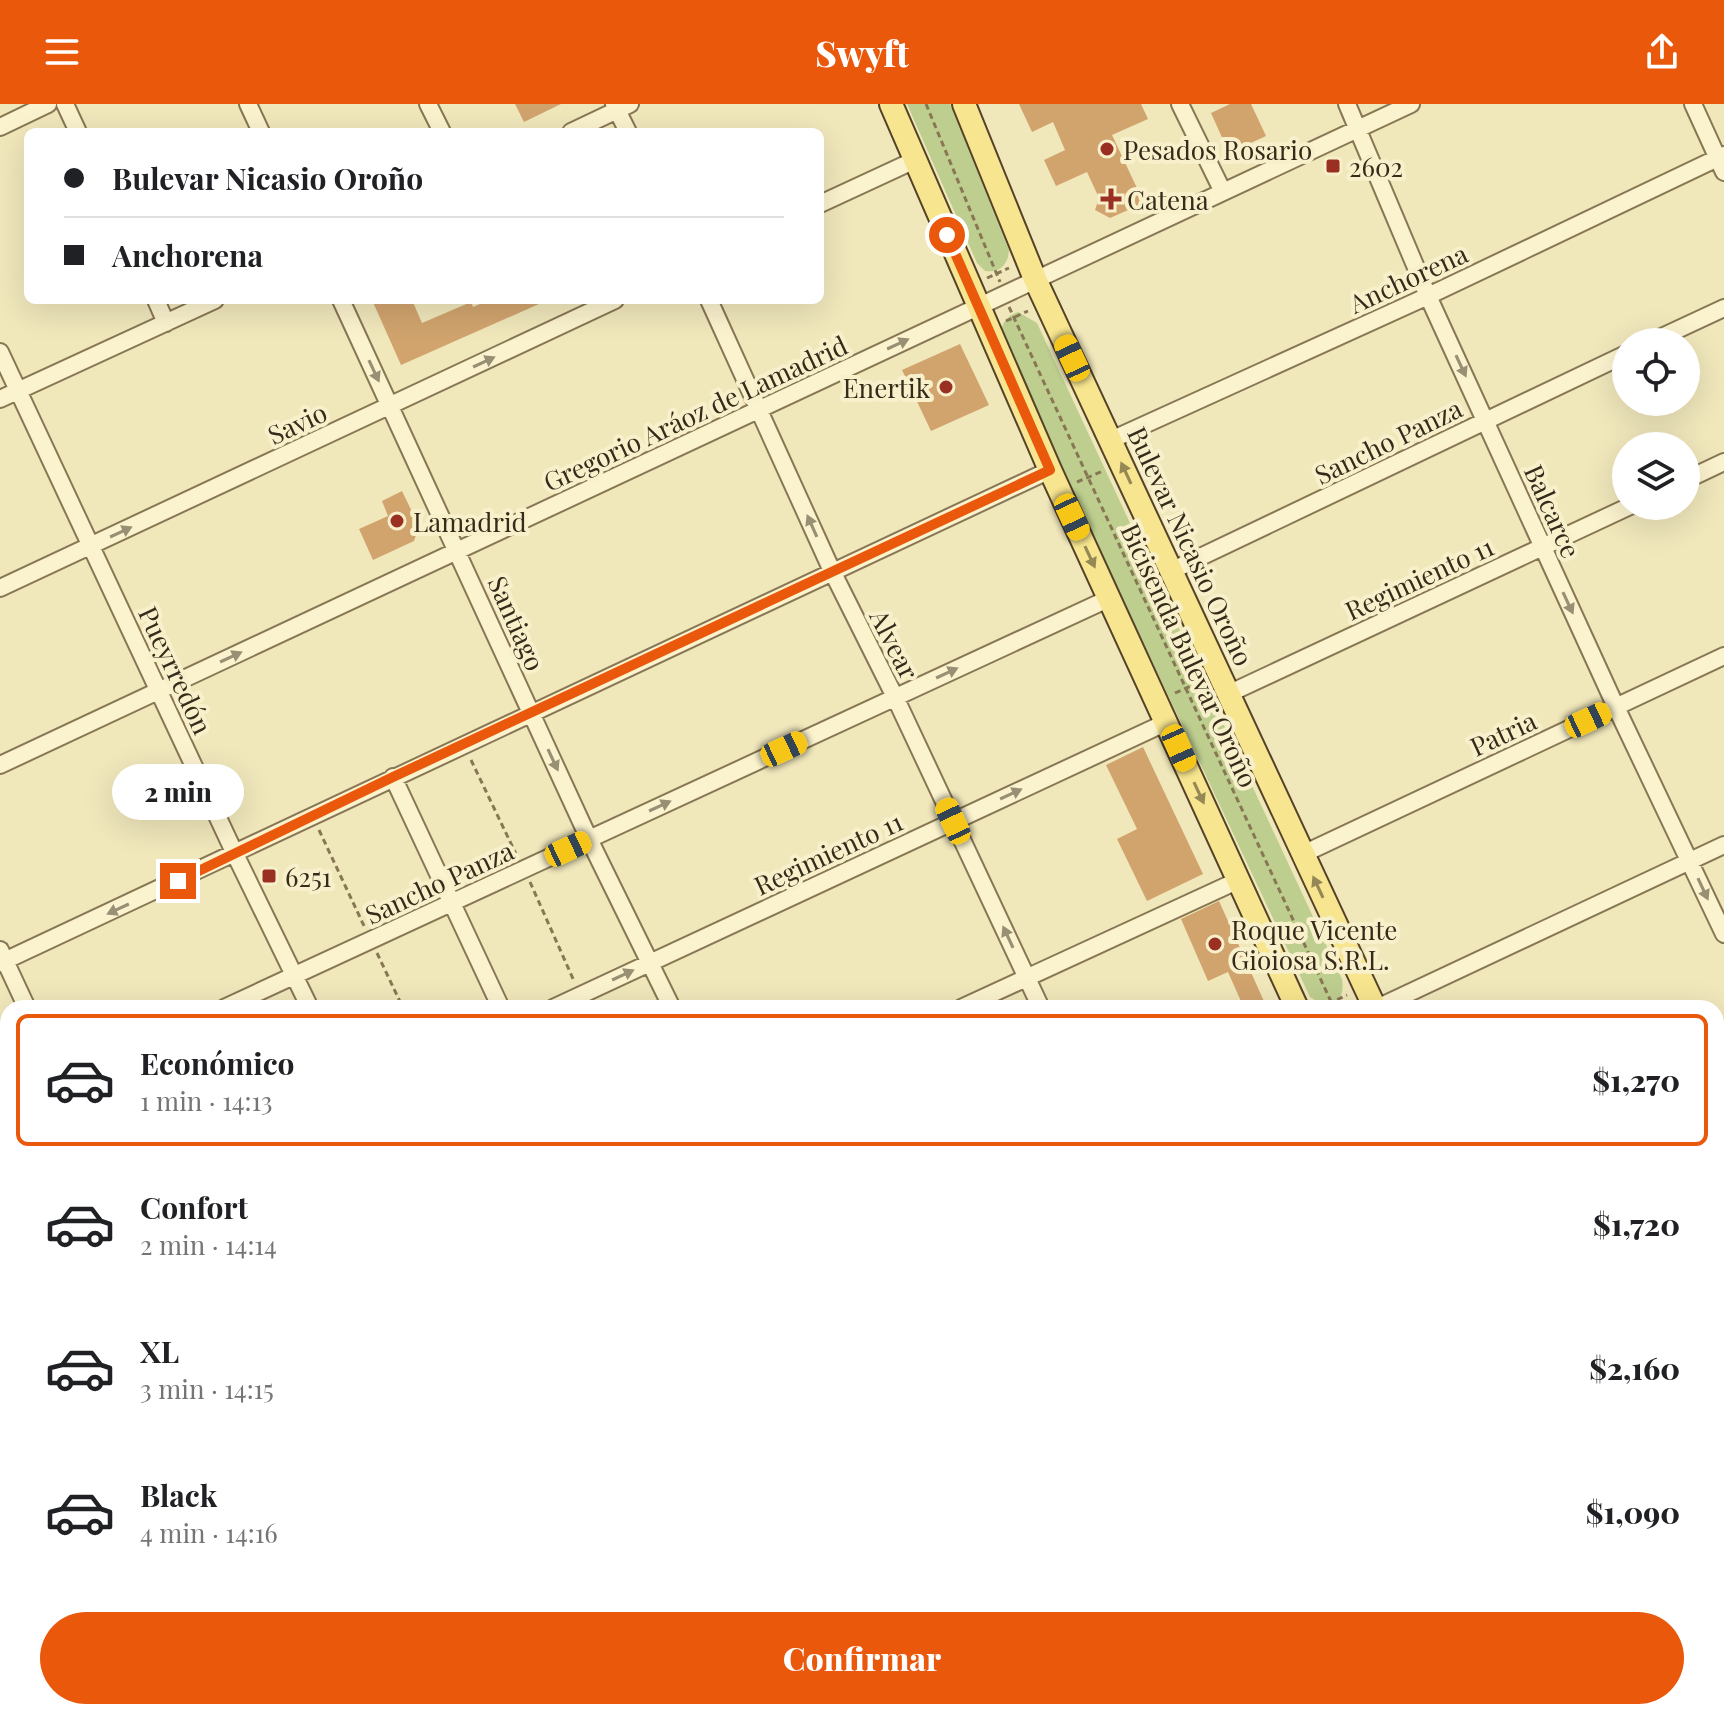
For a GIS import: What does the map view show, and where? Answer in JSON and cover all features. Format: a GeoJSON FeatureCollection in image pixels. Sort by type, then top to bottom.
{"type":"FeatureCollection","features":[{"type":"Feature","properties":{"kind":"main road"},"geometry":{"type":"LineString","coordinates":[[891,104],[1054,480],[1293,1000]]}},
{"type":"Feature","properties":{"kind":"main road","name":"Bulevar Nicasio Oroño"},"geometry":{"type":"LineString","coordinates":[[964,104],[1046,303],[1372,1000]]}},
{"type":"Feature","properties":{"kind":"street"},"geometry":{"type":"LineString","coordinates":[[0,127],[48,104]]}},
{"type":"Feature","properties":{"kind":"street"},"geometry":{"type":"LineString","coordinates":[[65,104],[76,128]]}},
{"type":"Feature","properties":{"kind":"street"},"geometry":{"type":"LineString","coordinates":[[248,104],[259,128]]}},
{"type":"Feature","properties":{"kind":"street"},"geometry":{"type":"LineString","coordinates":[[428,104],[440,128]]}},
{"type":"Feature","properties":{"kind":"street"},"geometry":{"type":"LineString","coordinates":[[1180,104],[1223,192]]}},
{"type":"Feature","properties":{"kind":"street","name":"Balcarce"},"geometry":{"type":"LineString","coordinates":[[1347,104],[1428,296],[1487,420],[1542,547],[1724,934]]}},
{"type":"Feature","properties":{"kind":"street","name":"Gregorio Aráoz de Lamadrid"},"geometry":{"type":"LineString","coordinates":[[0,765],[977,307],[1031,270],[1223,192],[1411,104]]}},
{"type":"Feature","properties":{"kind":"street"},"geometry":{"type":"LineString","coordinates":[[1693,104],[1722,161]]}},
{"type":"Feature","properties":{"kind":"street"},"geometry":{"type":"LineString","coordinates":[[579,128],[620,106],[627,128]]}},
{"type":"Feature","properties":{"kind":"street"},"geometry":{"type":"LineString","coordinates":[[824,202],[915,160]]}},
{"type":"Feature","properties":{"kind":"street","name":"Anchorena"},"geometry":{"type":"LineString","coordinates":[[1111,440],[1722,161]]}},
{"type":"Feature","properties":{"kind":"street"},"geometry":{"type":"LineString","coordinates":[[158,304],[166,323]]}},
{"type":"Feature","properties":{"kind":"street"},"geometry":{"type":"LineString","coordinates":[[0,399],[206,304]]}},
{"type":"Feature","properties":{"kind":"street","name":"Santiago"},"geometry":{"type":"LineString","coordinates":[[343,304],[459,550],[589,839],[668,1000]]}},
{"type":"Feature","properties":{"kind":"street","name":"Savio"},"geometry":{"type":"LineString","coordinates":[[0,588],[607,304]]}},
{"type":"Feature","properties":{"kind":"street","name":"Alvear"},"geometry":{"type":"LineString","coordinates":[[711,304],[832,571],[895,697],[1037,1000]]}},
{"type":"Feature","properties":{"kind":"street"},"geometry":{"type":"LineString","coordinates":[[1681,328],[1724,308]]}},
{"type":"Feature","properties":{"kind":"street","name":"Pueyrredón"},"geometry":{"type":"LineString","coordinates":[[0,352],[306,1000]]}},
{"type":"Feature","properties":{"kind":"street","name":"Sancho Panza"},"geometry":{"type":"LineString","coordinates":[[1171,571],[1612,361]]}},
{"type":"Feature","properties":{"kind":"street"},"geometry":{"type":"LineString","coordinates":[[1700,473],[1724,462]]}},
{"type":"Feature","properties":{"kind":"street"},"geometry":{"type":"LineString","coordinates":[[23,1000],[2,958],[235,854],[832,571],[1054,480]]}},
{"type":"Feature","properties":{"kind":"street","name":"Regimiento 11"},"geometry":{"type":"LineString","coordinates":[[1228,694],[1612,514]]}},
{"type":"Feature","properties":{"kind":"street","name":"Sancho Panza"},"geometry":{"type":"LineString","coordinates":[[241,1000],[1110,598]]}},
{"type":"Feature","properties":{"kind":"street","name":"Patria"},"geometry":{"type":"LineString","coordinates":[[1303,854],[1724,656]]}},
{"type":"Feature","properties":{"kind":"street","name":"Regimiento 11"},"geometry":{"type":"LineString","coordinates":[[570,1000],[1167,722]]}},
{"type":"Feature","properties":{"kind":"street"},"geometry":{"type":"LineString","coordinates":[[393,777],[497,1000]]}},
{"type":"Feature","properties":{"kind":"street"},"geometry":{"type":"LineString","coordinates":[[1393,1000],[1724,845]]}},
{"type":"Feature","properties":{"kind":"street"},"geometry":{"type":"LineString","coordinates":[[979,1000],[1239,880]]}},
{"type":"Feature","properties":{"kind":"path"},"geometry":{"type":"LineString","coordinates":[[926,104],[997,273]]}},
{"type":"Feature","properties":{"kind":"path"},"geometry":{"type":"LineString","coordinates":[[968,286],[997,273],[1031,270]]}},
{"type":"Feature","properties":{"kind":"path"},"geometry":{"type":"LineString","coordinates":[[987,329],[1046,303]]}},
{"type":"Feature","properties":{"kind":"path","name":"Bicisenda Bulevar Oroño"},"geometry":{"type":"LineString","coordinates":[[1013,317],[1330,1000]]}},
{"type":"Feature","properties":{"kind":"path"},"geometry":{"type":"LineString","coordinates":[[1054,480],[1088,477],[1121,463]]}},
{"type":"Feature","properties":{"kind":"path"},"geometry":{"type":"LineString","coordinates":[[1157,701],[1219,674]]}},
{"type":"Feature","properties":{"kind":"path"},"geometry":{"type":"LineString","coordinates":[[312,815],[399,1000]]}},
{"type":"Feature","properties":{"kind":"path"},"geometry":{"type":"LineString","coordinates":[[1336,1000],[1365,987]]}},
{"type":"Feature","properties":{"kind":"green space"},"geometry":{"type":"Polygon","coordinates":[[[907,104],[950,104],[1009,250],[1005,264],[999,269],[985,271],[977,263],[907,104]]]}},
{"type":"Feature","properties":{"kind":"green space"},"geometry":{"type":"Polygon","coordinates":[[[1018,312],[1037,323],[1342,979],[1343,987],[1338,1000],[1315,1000],[1310,997],[1000,338],[1004,322],[1018,312]]]}},
{"type":"Feature","properties":{"kind":"building"},"geometry":{"type":"Polygon","coordinates":[[[515,104],[561,104],[524,122],[515,104]]]}},
{"type":"Feature","properties":{"kind":"building"},"geometry":{"type":"Polygon","coordinates":[[[1019,104],[1141,104],[1148,119],[1112,135],[1144,203],[1110,218],[1095,210],[1099,198],[1087,172],[1056,186],[1044,160],[1065,150],[1053,122],[1032,132],[1019,104]]]}},
{"type":"Feature","properties":{"kind":"building"},"geometry":{"type":"Polygon","coordinates":[[[1230,104],[1251,104],[1266,136],[1229,153],[1211,113],[1230,104]]]}},
{"type":"Feature","properties":{"kind":"building"},"geometry":{"type":"Polygon","coordinates":[[[374,304],[414,304],[422,323],[466,304],[473,307],[480,304],[539,304],[401,365],[374,304]]]}},
{"type":"Feature","properties":{"kind":"building","name":"Enertik"},"geometry":{"type":"Polygon","coordinates":[[[960,344],[989,405],[931,431],[902,370],[960,344]]]}},
{"type":"Feature","properties":{"kind":"building","name":"Lamadrid"},"geometry":{"type":"Polygon","coordinates":[[[402,491],[419,526],[414,541],[373,560],[359,529],[388,516],[382,501],[402,491]]]}},
{"type":"Feature","properties":{"kind":"building"},"geometry":{"type":"Polygon","coordinates":[[[1143,747],[1203,874],[1147,901],[1117,839],[1137,829],[1106,765],[1143,747]]]}},
{"type":"Feature","properties":{"kind":"building","name":"Roque Vicente Gioiosa S.R.L."},"geometry":{"type":"Polygon","coordinates":[[[1219,901],[1263,1000],[1240,1000],[1228,972],[1208,981],[1181,919],[1219,901]]]}},
{"type":"Feature","properties":{"kind":"place","name":"Pesados Rosario"},"geometry":{"type":"Point","coordinates":[1107,149]}},
{"type":"Feature","properties":{"kind":"place","name":"2602"},"geometry":{"type":"Point","coordinates":[1333,166]}},
{"type":"Feature","properties":{"kind":"place","name":"Catena"},"geometry":{"type":"Point","coordinates":[1111,199]}},
{"type":"Feature","properties":{"kind":"place","name":"Enertik"},"geometry":{"type":"Point","coordinates":[946,387]}},
{"type":"Feature","properties":{"kind":"place","name":"Lamadrid"},"geometry":{"type":"Point","coordinates":[397,521]}},
{"type":"Feature","properties":{"kind":"place","name":"6251"},"geometry":{"type":"Point","coordinates":[269,876]}},
{"type":"Feature","properties":{"kind":"place","name":"Roque Vicente Gioiosa S.R.L."},"geometry":{"type":"Point","coordinates":[1215,944]}},
{"type":"Feature","properties":{"kind":"route"},"geometry":{"type":"LineString","coordinates":[[178,881],[312,815],[1050,470],[947,235]]}}]}
